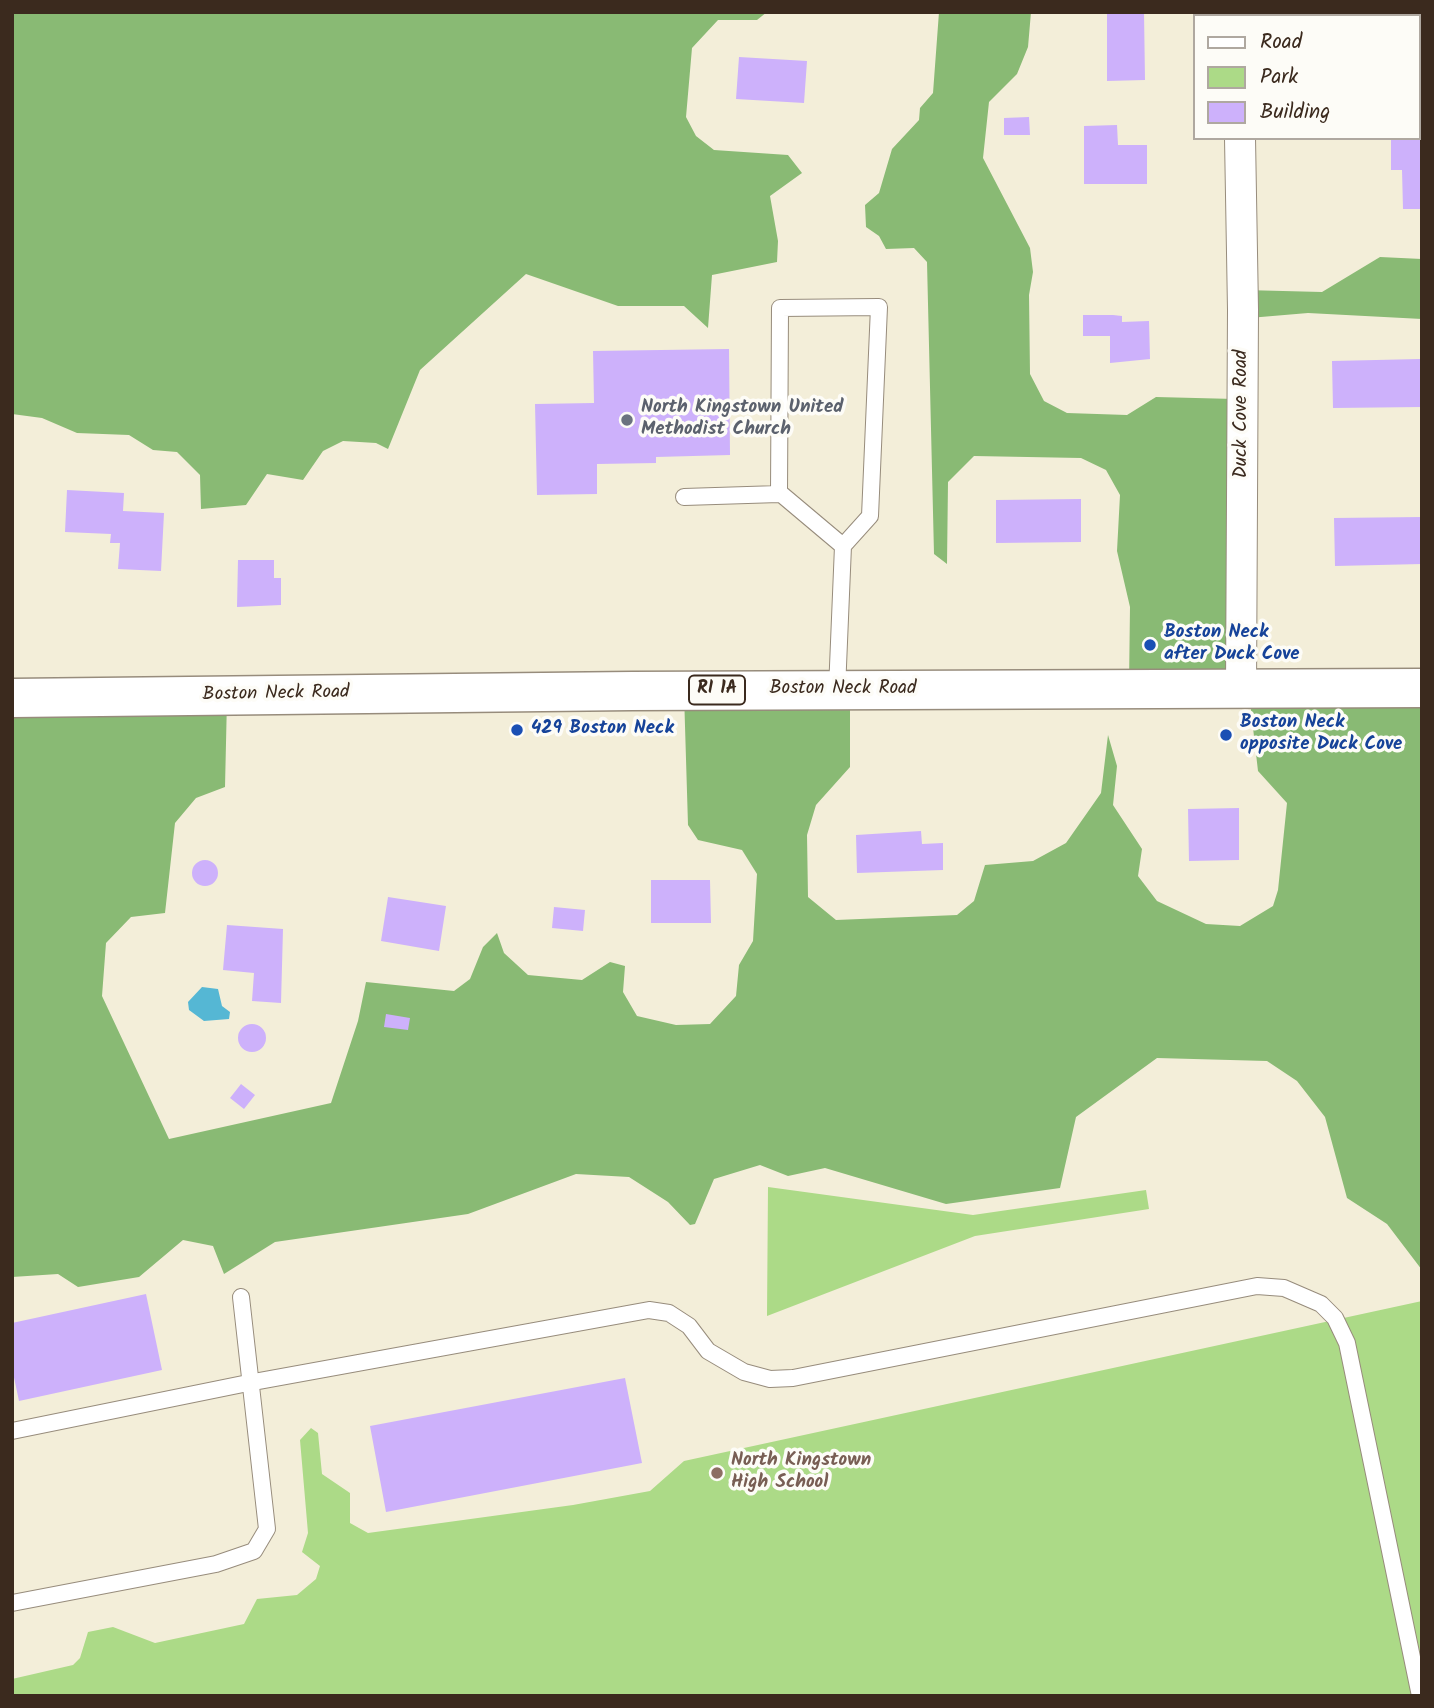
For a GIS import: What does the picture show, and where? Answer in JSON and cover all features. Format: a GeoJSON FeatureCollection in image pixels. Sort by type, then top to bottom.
{"type":"FeatureCollection","features":[{"type":"Feature","properties":{"kind":"main road","name":"Boston Neck Road"},"geometry":{"type":"LineString","coordinates":[[12,698],[838,690],[1422,688]]}},
{"type":"Feature","properties":{"kind":"street","name":"Duck Cove Road"},"geometry":{"type":"LineString","coordinates":[[1240,140],[1243,310],[1241,689]]}},
{"type":"Feature","properties":{"kind":"lane"},"geometry":{"type":"LineString","coordinates":[[780,493],[780,308],[879,307],[870,516],[843,546],[838,690]]}},
{"type":"Feature","properties":{"kind":"lane"},"geometry":{"type":"LineString","coordinates":[[684,497],[780,493],[843,546]]}},
{"type":"Feature","properties":{"kind":"lane"},"geometry":{"type":"LineString","coordinates":[[12,1431],[248,1383],[649,1310],[669,1313],[688,1326],[708,1351],[744,1372],[770,1379],[793,1378],[1257,1286],[1284,1288],[1321,1304],[1335,1318],[1347,1343],[1420,1696]]}},
{"type":"Feature","properties":{"kind":"lane"},"geometry":{"type":"LineString","coordinates":[[12,1603],[216,1564],[254,1551],[267,1529],[248,1383],[241,1297]]}},
{"type":"Feature","properties":{"kind":"green space"},"geometry":{"type":"Polygon","coordinates":[[[12,12],[767,12],[757,20],[718,20],[692,48],[686,117],[696,136],[714,150],[788,155],[802,173],[770,196],[778,241],[777,262],[712,275],[708,328],[684,306],[618,306],[526,274],[420,370],[388,449],[376,443],[343,441],[323,451],[303,480],[267,474],[246,505],[201,509],[200,475],[177,452],[153,450],[129,435],[77,433],[42,418],[12,414],[12,12]]]}},
{"type":"Feature","properties":{"kind":"green space"},"geometry":{"type":"Polygon","coordinates":[[[939,12],[1031,12],[1028,47],[1017,74],[989,102],[983,158],[1030,248],[1033,272],[1029,295],[1030,374],[1044,401],[1067,413],[1127,415],[1156,397],[1235,399],[1238,676],[1129,686],[1130,607],[1117,551],[1120,495],[1106,470],[1081,458],[974,456],[948,482],[947,564],[934,554],[927,262],[914,248],[886,249],[879,236],[866,227],[865,205],[879,193],[892,149],[919,120],[920,108],[933,93],[939,12]]]}},
{"type":"Feature","properties":{"kind":"green space"},"geometry":{"type":"Polygon","coordinates":[[[1380,257],[1422,259],[1422,319],[1308,313],[1249,318],[1244,290],[1322,292],[1380,257]]]}},
{"type":"Feature","properties":{"kind":"green space"},"geometry":{"type":"Polygon","coordinates":[[[1422,688],[1422,1270],[1387,1224],[1347,1198],[1325,1117],[1297,1081],[1267,1061],[1157,1058],[1076,1117],[1060,1188],[946,1204],[825,1168],[788,1176],[760,1165],[714,1179],[695,1224],[690,1225],[668,1202],[629,1177],[576,1174],[468,1214],[275,1242],[224,1274],[213,1246],[183,1240],[139,1277],[78,1287],[58,1274],[12,1277],[12,699],[227,699],[225,787],[196,798],[175,823],[165,913],[131,917],[106,943],[102,996],[169,1139],[331,1103],[358,1021],[366,982],[454,991],[470,979],[483,947],[497,933],[504,953],[528,975],[582,980],[610,962],[625,966],[623,992],[637,1016],[676,1025],[710,1024],[736,996],[739,965],[753,941],[757,874],[742,850],[698,840],[688,825],[684,693],[850,692],[850,767],[816,805],[807,835],[808,897],[836,920],[957,915],[974,901],[985,865],[1033,861],[1066,843],[1101,793],[1108,735],[1117,766],[1113,805],[1142,849],[1138,876],[1157,901],[1206,924],[1240,926],[1273,906],[1278,890],[1287,803],[1258,771],[1249,693],[1422,688]]]}},
{"type":"Feature","properties":{"kind":"green space"},"geometry":{"type":"Polygon","coordinates":[[[768,1187],[973,1215],[1146,1190],[1149,1209],[975,1236],[767,1316],[768,1187]]]}},
{"type":"Feature","properties":{"kind":"green space"},"geometry":{"type":"Polygon","coordinates":[[[1422,1301],[1422,1696],[12,1696],[12,1679],[73,1665],[80,1658],[88,1632],[113,1627],[155,1643],[244,1624],[257,1599],[297,1595],[316,1579],[320,1566],[302,1552],[308,1533],[300,1440],[311,1428],[318,1433],[322,1474],[350,1493],[350,1523],[368,1533],[573,1505],[650,1491],[684,1461],[1422,1301]]]}},
{"type":"Feature","properties":{"kind":"water"},"geometry":{"type":"Polygon","coordinates":[[[202,987],[218,989],[222,1006],[230,1012],[229,1019],[204,1021],[189,1010],[188,1002],[202,987]]]}},
{"type":"Feature","properties":{"kind":"building"},"geometry":{"type":"Polygon","coordinates":[[[1107,12],[1144,12],[1145,80],[1107,81],[1107,12]]]}},
{"type":"Feature","properties":{"kind":"building"},"geometry":{"type":"Polygon","coordinates":[[[739,57],[807,61],[804,103],[736,99],[739,57]]]}},
{"type":"Feature","properties":{"kind":"building"},"geometry":{"type":"Polygon","coordinates":[[[1422,62],[1422,209],[1403,209],[1402,170],[1391,170],[1391,140],[1420,140],[1422,62]]]}},
{"type":"Feature","properties":{"kind":"building"},"geometry":{"type":"Polygon","coordinates":[[[1029,117],[1030,135],[1004,135],[1004,118],[1029,117]]]}},
{"type":"Feature","properties":{"kind":"building"},"geometry":{"type":"Polygon","coordinates":[[[1117,125],[1118,145],[1147,145],[1147,184],[1084,184],[1084,126],[1117,125]]]}},
{"type":"Feature","properties":{"kind":"building"},"geometry":{"type":"Polygon","coordinates":[[[1083,315],[1122,316],[1122,322],[1149,321],[1150,359],[1110,363],[1110,336],[1083,336],[1083,315]]]}},
{"type":"Feature","properties":{"kind":"building"},"geometry":{"type":"Polygon","coordinates":[[[729,349],[730,455],[656,457],[656,463],[597,464],[597,494],[537,495],[535,404],[594,403],[593,351],[729,349]]]}},
{"type":"Feature","properties":{"kind":"building"},"geometry":{"type":"Polygon","coordinates":[[[1420,359],[1422,407],[1333,408],[1332,361],[1420,359]]]}},
{"type":"Feature","properties":{"kind":"building"},"geometry":{"type":"Polygon","coordinates":[[[67,490],[124,493],[123,511],[164,513],[161,571],[118,569],[120,543],[110,543],[111,534],[65,532],[67,490]]]}},
{"type":"Feature","properties":{"kind":"building"},"geometry":{"type":"Polygon","coordinates":[[[1081,499],[1081,542],[996,543],[996,500],[1081,499]]]}},
{"type":"Feature","properties":{"kind":"building"},"geometry":{"type":"Polygon","coordinates":[[[1422,517],[1422,564],[1335,566],[1334,518],[1422,517]]]}},
{"type":"Feature","properties":{"kind":"building"},"geometry":{"type":"Polygon","coordinates":[[[238,560],[274,560],[274,578],[281,578],[281,605],[237,607],[238,560]]]}},
{"type":"Feature","properties":{"kind":"building"},"geometry":{"type":"Polygon","coordinates":[[[1239,808],[1239,860],[1189,861],[1188,809],[1239,808]]]}},
{"type":"Feature","properties":{"kind":"building"},"geometry":{"type":"Polygon","coordinates":[[[921,831],[922,844],[943,843],[943,870],[857,873],[856,835],[921,831]]]}},
{"type":"Feature","properties":{"kind":"building"},"geometry":{"type":"Polygon","coordinates":[[[205,860],[214,864],[218,873],[214,882],[205,886],[196,882],[192,873],[196,864],[205,860]]]}},
{"type":"Feature","properties":{"kind":"building"},"geometry":{"type":"Polygon","coordinates":[[[651,880],[710,880],[711,923],[651,923],[651,880]]]}},
{"type":"Feature","properties":{"kind":"building"},"geometry":{"type":"Polygon","coordinates":[[[388,897],[446,906],[439,951],[381,941],[388,897]]]}},
{"type":"Feature","properties":{"kind":"building"},"geometry":{"type":"Polygon","coordinates":[[[554,907],[585,910],[583,931],[552,928],[554,907]]]}},
{"type":"Feature","properties":{"kind":"building"},"geometry":{"type":"Polygon","coordinates":[[[227,925],[283,929],[281,1003],[252,1001],[254,973],[223,970],[227,925]]]}},
{"type":"Feature","properties":{"kind":"building"},"geometry":{"type":"Polygon","coordinates":[[[386,1014],[410,1018],[408,1030],[384,1027],[386,1014]]]}},
{"type":"Feature","properties":{"kind":"building"},"geometry":{"type":"Polygon","coordinates":[[[252,1024],[262,1028],[266,1038],[262,1048],[252,1052],[242,1048],[238,1038],[242,1028],[252,1024]]]}},
{"type":"Feature","properties":{"kind":"building"},"geometry":{"type":"Polygon","coordinates":[[[241,1084],[255,1095],[244,1109],[230,1098],[241,1084]]]}},
{"type":"Feature","properties":{"kind":"building"},"geometry":{"type":"Polygon","coordinates":[[[146,1294],[162,1370],[19,1401],[12,1368],[12,1323],[146,1294]]]}},
{"type":"Feature","properties":{"kind":"building"},"geometry":{"type":"Polygon","coordinates":[[[625,1378],[642,1463],[386,1512],[370,1426],[625,1378]]]}},
{"type":"Feature","properties":{"kind":"place","name":"North Kingstown United Methodist Church"},"geometry":{"type":"Point","coordinates":[627,420]}},
{"type":"Feature","properties":{"kind":"place","name":"Boston Neck after Duck Cove"},"geometry":{"type":"Point","coordinates":[1150,645]}},
{"type":"Feature","properties":{"kind":"place","name":"429 Boston Neck"},"geometry":{"type":"Point","coordinates":[517,730]}},
{"type":"Feature","properties":{"kind":"place","name":"Boston Neck opposite Duck Cove"},"geometry":{"type":"Point","coordinates":[1226,735]}},
{"type":"Feature","properties":{"kind":"place","name":"North Kingstown High School"},"geometry":{"type":"Point","coordinates":[717,1473]}}]}
